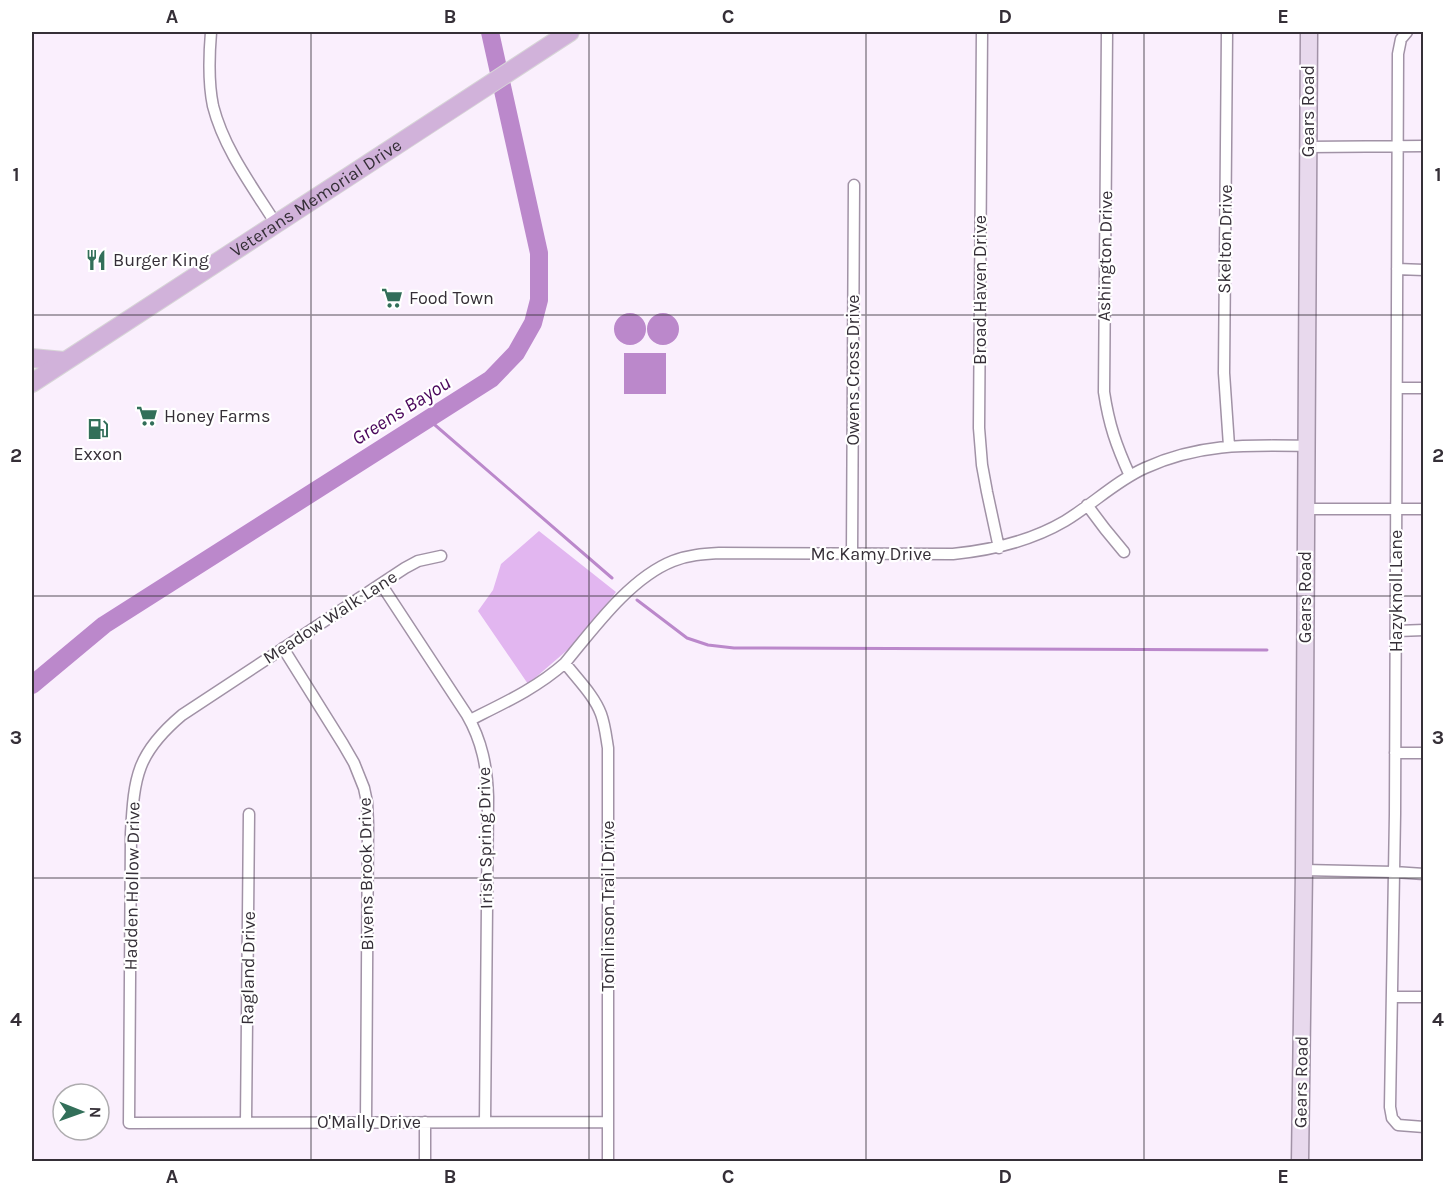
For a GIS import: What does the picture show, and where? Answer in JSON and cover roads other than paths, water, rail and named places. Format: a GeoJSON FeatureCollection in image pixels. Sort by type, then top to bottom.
{"type":"FeatureCollection","features":[{"type":"Feature","properties":{"kind":"main road","name":"Veterans Memorial Drive"},"geometry":{"type":"LineString","coordinates":[[32,383],[570,32]]}},
{"type":"Feature","properties":{"kind":"main road","name":"Gears Road"},"geometry":{"type":"LineString","coordinates":[[1300,1161],[1309,32]]}},
{"type":"Feature","properties":{"kind":"main road"},"geometry":{"type":"LineString","coordinates":[[32,358],[64,362]]}},
{"type":"Feature","properties":{"kind":"street"},"geometry":{"type":"LineString","coordinates":[[211,32],[210,88],[222,133],[236,161],[276,224]]}},
{"type":"Feature","properties":{"kind":"street","name":"Broad Haven Drive"},"geometry":{"type":"LineString","coordinates":[[982,32],[980,428],[984,474],[999,548]]}},
{"type":"Feature","properties":{"kind":"street","name":"Ashington Drive"},"geometry":{"type":"LineString","coordinates":[[1107,32],[1104,392],[1118,451],[1130,476]]}},
{"type":"Feature","properties":{"kind":"street","name":"Skelton Drive"},"geometry":{"type":"LineString","coordinates":[[1227,32],[1224,373],[1229,446]]}},
{"type":"Feature","properties":{"kind":"street","name":"Hazyknoll Lane"},"geometry":{"type":"LineString","coordinates":[[1407,32],[1401,39],[1398,54],[1397,509],[1390,1107],[1392,1118],[1398,1125],[1424,1126]]}},
{"type":"Feature","properties":{"kind":"street"},"geometry":{"type":"LineString","coordinates":[[1308,147],[1424,146]]}},
{"type":"Feature","properties":{"kind":"street","name":"Owens Cross Drive"},"geometry":{"type":"LineString","coordinates":[[852,555],[854,185]]}},
{"type":"Feature","properties":{"kind":"street"},"geometry":{"type":"LineString","coordinates":[[1397,269],[1424,270]]}},
{"type":"Feature","properties":{"kind":"street"},"geometry":{"type":"LineString","coordinates":[[1397,388],[1424,388]]}},
{"type":"Feature","properties":{"kind":"street","name":"Mc Kamy Drive"},"geometry":{"type":"LineString","coordinates":[[470,720],[534,687],[565,663],[628,590],[642,578],[674,560],[691,555],[719,554],[852,555],[978,552],[1019,542],[1043,532],[1066,520],[1130,476],[1185,454],[1229,446],[1306,446]]}},
{"type":"Feature","properties":{"kind":"street"},"geometry":{"type":"LineString","coordinates":[[1088,505],[1124,552]]}},
{"type":"Feature","properties":{"kind":"street"},"geometry":{"type":"LineString","coordinates":[[1306,509],[1424,508]]}},
{"type":"Feature","properties":{"kind":"street","name":"Meadow Walk Lane"},"geometry":{"type":"LineString","coordinates":[[223,688],[405,568],[418,561],[441,556]]}},
{"type":"Feature","properties":{"kind":"street","name":"Irish Spring Drive"},"geometry":{"type":"LineString","coordinates":[[381,584],[470,720],[482,746],[487,780],[485,1122]]}},
{"type":"Feature","properties":{"kind":"street"},"geometry":{"type":"LineString","coordinates":[[1396,631],[1424,630]]}},
{"type":"Feature","properties":{"kind":"street","name":"Bivens Brook Drive"},"geometry":{"type":"LineString","coordinates":[[283,648],[349,753],[360,775],[367,802],[366,1122]]}},
{"type":"Feature","properties":{"kind":"street","name":"Tomlinson Trail Drive"},"geometry":{"type":"LineString","coordinates":[[565,663],[593,699],[600,712],[605,726],[608,748],[608,1161]]}},
{"type":"Feature","properties":{"kind":"street","name":"Hadden Hollow Drive"},"geometry":{"type":"LineString","coordinates":[[129,1123],[131,833],[134,792],[142,762],[158,738],[182,715],[223,688]]}},
{"type":"Feature","properties":{"kind":"street"},"geometry":{"type":"LineString","coordinates":[[1395,753],[1424,753]]}},
{"type":"Feature","properties":{"kind":"street","name":"Ragland Drive"},"geometry":{"type":"LineString","coordinates":[[246,1122],[249,814]]}},
{"type":"Feature","properties":{"kind":"street"},"geometry":{"type":"LineString","coordinates":[[1304,870],[1424,874]]}},
{"type":"Feature","properties":{"kind":"street"},"geometry":{"type":"LineString","coordinates":[[1392,997],[1424,998]]}},
{"type":"Feature","properties":{"kind":"street"},"geometry":{"type":"LineString","coordinates":[[425,1122],[425,1161]]}},
{"type":"Feature","properties":{"kind":"street","name":"O'Mally Drive"},"geometry":{"type":"LineString","coordinates":[[129,1123],[608,1122]]}},
{"type":"Feature","properties":{"kind":"waterway","name":"Greens Bayou"},"geometry":{"type":"LineString","coordinates":[[32,685],[104,625],[491,379],[516,353],[533,323],[539,300],[539,253],[490,32]]}},
{"type":"Feature","properties":{"kind":"waterway"},"geometry":{"type":"LineString","coordinates":[[428,419],[612,578]]}},
{"type":"Feature","properties":{"kind":"waterway"},"geometry":{"type":"LineString","coordinates":[[637,600],[687,638],[708,645],[734,648],[1267,650]]}},
{"type":"Feature","properties":{"kind":"place","name":"Burger King"},"geometry":{"type":"Point","coordinates":[96,260]}},
{"type":"Feature","properties":{"kind":"place","name":"Food Town"},"geometry":{"type":"Point","coordinates":[392,298]}},
{"type":"Feature","properties":{"kind":"place","name":"Honey Farms"},"geometry":{"type":"Point","coordinates":[147,416]}},
{"type":"Feature","properties":{"kind":"place","name":"Exxon"},"geometry":{"type":"Point","coordinates":[98,429]}}]}
